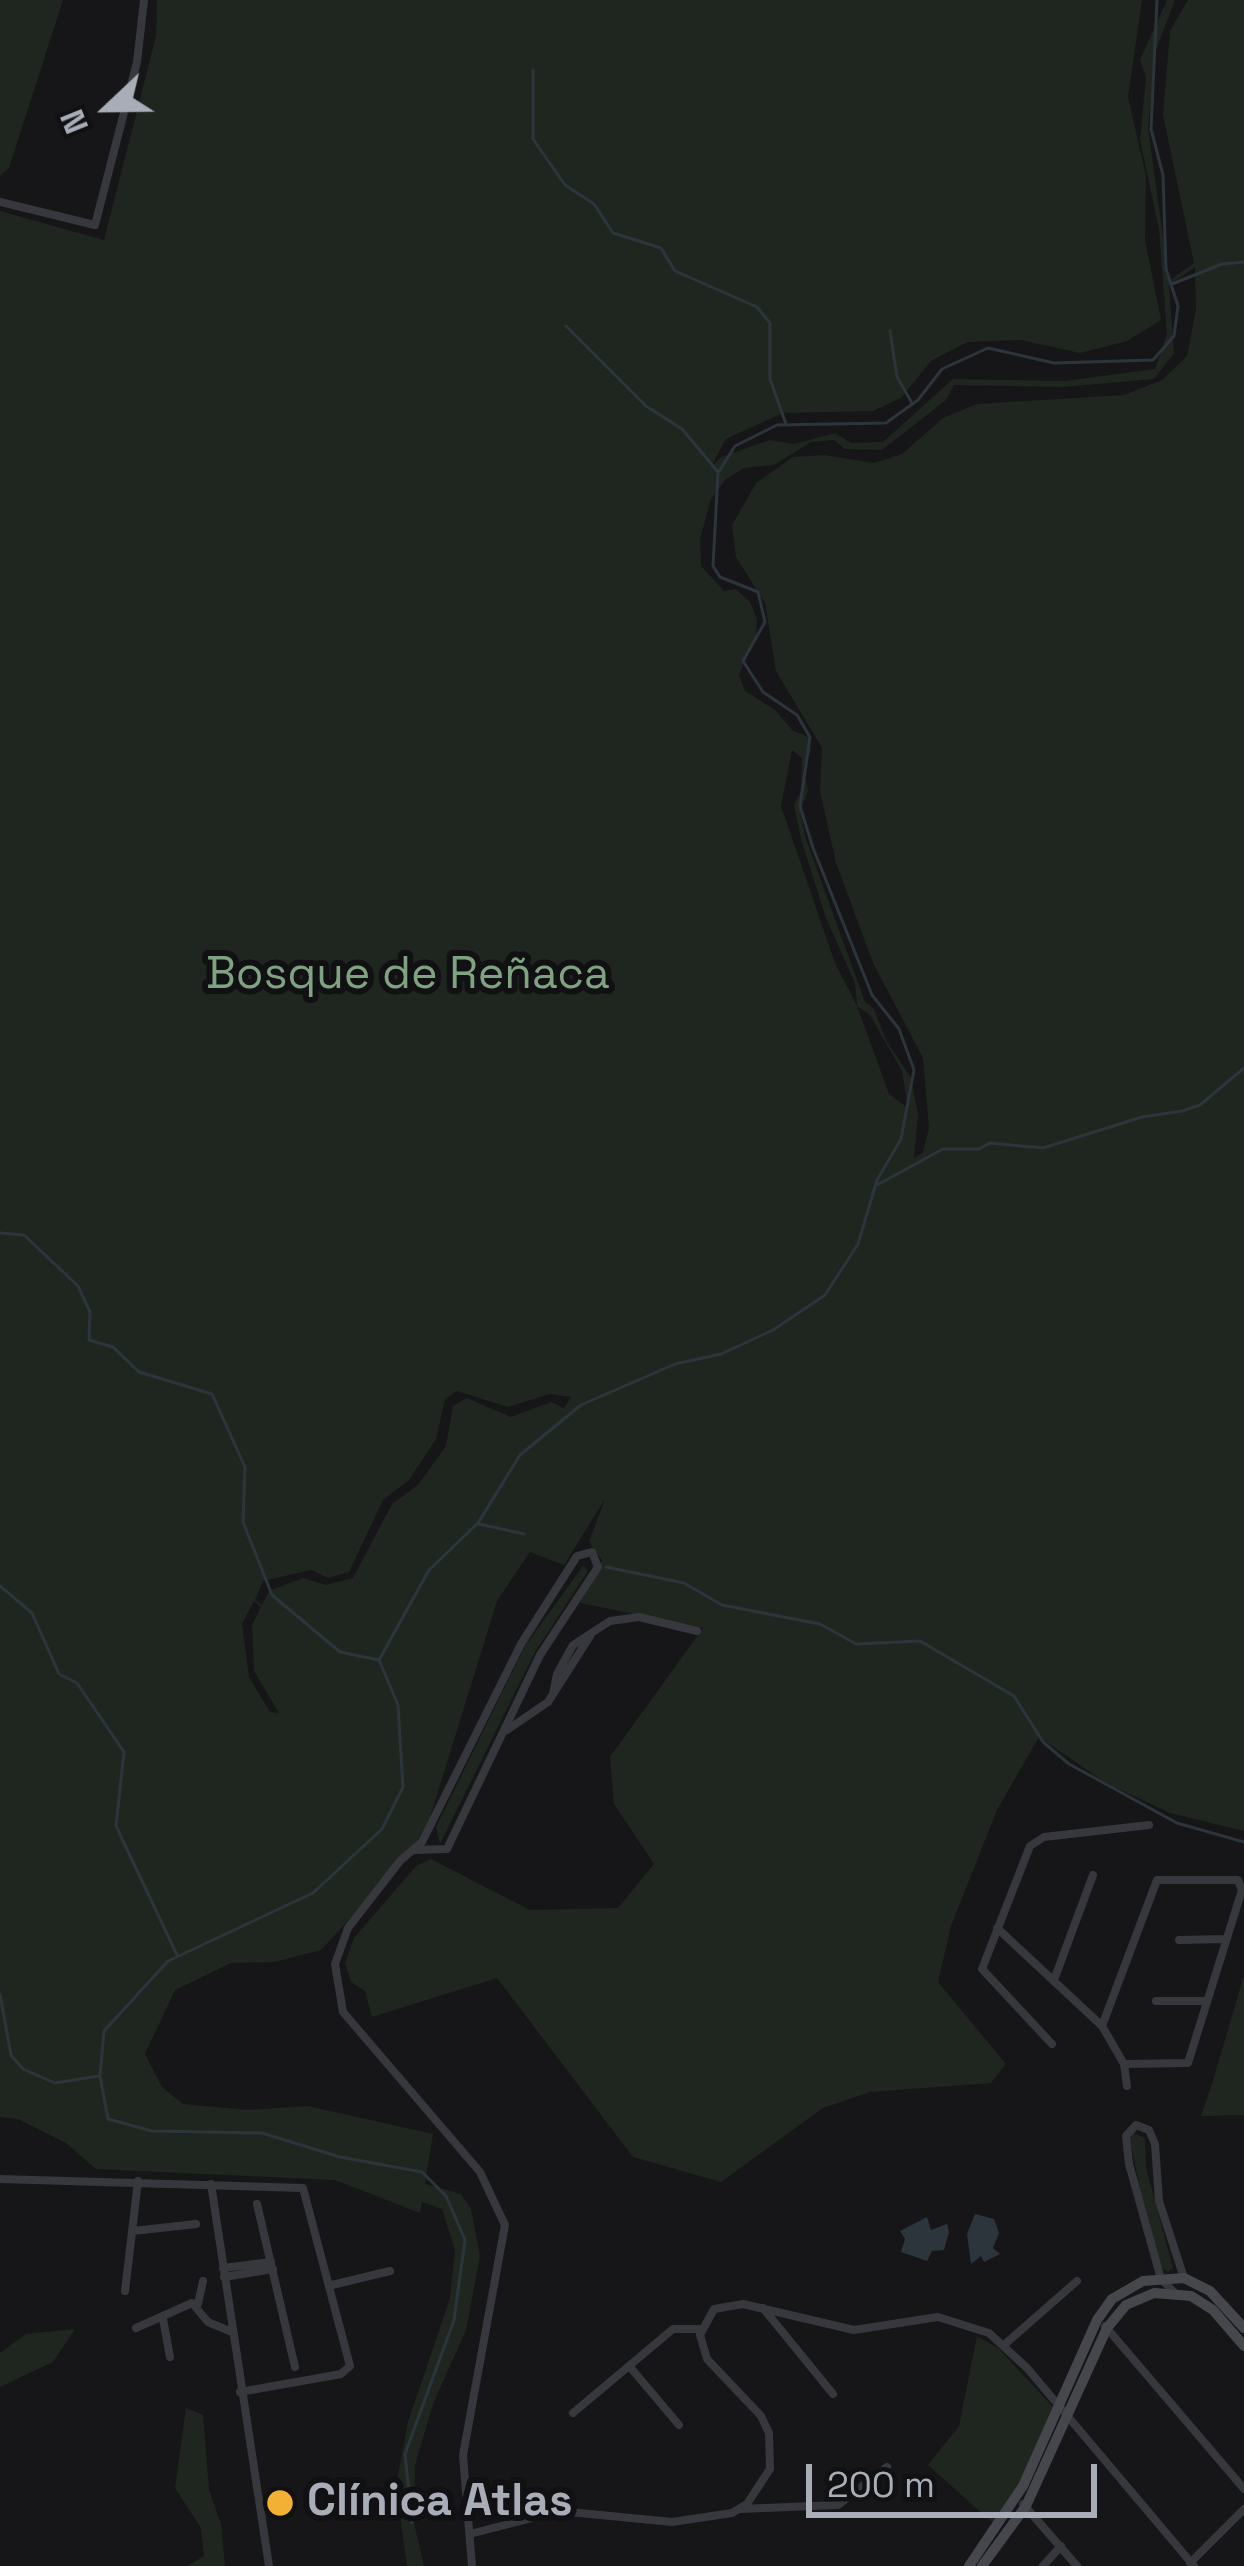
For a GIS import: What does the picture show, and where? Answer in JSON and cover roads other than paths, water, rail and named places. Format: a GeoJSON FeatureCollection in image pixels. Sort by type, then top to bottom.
{"type":"FeatureCollection","features":[{"type":"Feature","properties":{"kind":"street"},"geometry":{"type":"LineString","coordinates":[[0,202],[95,225],[137,62],[144,0]]}},
{"type":"Feature","properties":{"kind":"street"},"geometry":{"type":"LineString","coordinates":[[415,1850],[446,1849],[540,1655],[598,1567],[592,1552],[578,1556],[524,1640],[428,1830],[348,1928],[335,1964],[343,2012],[480,2172],[502,2215],[505,2243],[464,2455],[472,2566]]}},
{"type":"Feature","properties":{"kind":"street"},"geometry":{"type":"LineString","coordinates":[[505,1732],[553,1694],[575,1666],[590,1634],[617,1618],[639,1617],[697,1631]]}},
{"type":"Feature","properties":{"kind":"street"},"geometry":{"type":"LineString","coordinates":[[520,1696],[531,1716]]}},
{"type":"Feature","properties":{"kind":"street"},"geometry":{"type":"LineString","coordinates":[[1052,2044],[983,1973],[1035,1840],[1150,1826]]}},
{"type":"Feature","properties":{"kind":"street"},"geometry":{"type":"LineString","coordinates":[[428,1830],[438,1852]]}},
{"type":"Feature","properties":{"kind":"street"},"geometry":{"type":"LineString","coordinates":[[1054,1980],[1093,1875]]}},
{"type":"Feature","properties":{"kind":"street"},"geometry":{"type":"LineString","coordinates":[[1102,2026],[1157,1880],[1238,1880],[1242,1890],[1186,2064],[1124,2064]]}},
{"type":"Feature","properties":{"kind":"street"},"geometry":{"type":"LineString","coordinates":[[997,1928],[1102,2026],[1124,2064],[1127,2086]]}},
{"type":"Feature","properties":{"kind":"street"},"geometry":{"type":"LineString","coordinates":[[1179,1940],[1224,1939]]}},
{"type":"Feature","properties":{"kind":"street"},"geometry":{"type":"LineString","coordinates":[[1156,2001],[1206,2001]]}},
{"type":"Feature","properties":{"kind":"street"},"geometry":{"type":"LineString","coordinates":[[1184,2278],[1170,2244],[1154,2144],[1149,2130],[1136,2125],[1128,2131],[1126,2144],[1160,2279],[1174,2292],[1206,2305],[1244,2346]]}},
{"type":"Feature","properties":{"kind":"street"},"geometry":{"type":"LineString","coordinates":[[0,2179],[303,2188],[332,2285],[349,2370],[240,2392]]}},
{"type":"Feature","properties":{"kind":"street"},"geometry":{"type":"LineString","coordinates":[[125,2291],[138,2181]]}},
{"type":"Feature","properties":{"kind":"street"},"geometry":{"type":"LineString","coordinates":[[211,2184],[269,2566]]}},
{"type":"Feature","properties":{"kind":"street"},"geometry":{"type":"LineString","coordinates":[[257,2204],[295,2367]]}},
{"type":"Feature","properties":{"kind":"street"},"geometry":{"type":"LineString","coordinates":[[133,2231],[196,2224]]}},
{"type":"Feature","properties":{"kind":"street"},"geometry":{"type":"LineString","coordinates":[[1150,2245],[1170,2244]]}},
{"type":"Feature","properties":{"kind":"street"},"geometry":{"type":"LineString","coordinates":[[224,2272],[272,2265]]}},
{"type":"Feature","properties":{"kind":"street"},"geometry":{"type":"LineString","coordinates":[[332,2285],[390,2271]]}},
{"type":"Feature","properties":{"kind":"street"},"geometry":{"type":"LineString","coordinates":[[982,2566],[1021,2503],[1102,2324],[1126,2288],[1184,2278],[1204,2287],[1244,2328]]}},
{"type":"Feature","properties":{"kind":"street"},"geometry":{"type":"LineString","coordinates":[[202,2281],[198,2304],[208,2322],[232,2332]]}},
{"type":"Feature","properties":{"kind":"street"},"geometry":{"type":"LineString","coordinates":[[1004,2345],[1077,2281]]}},
{"type":"Feature","properties":{"kind":"street"},"geometry":{"type":"LineString","coordinates":[[1102,2324],[1135,2300],[1174,2292]]}},
{"type":"Feature","properties":{"kind":"street"},"geometry":{"type":"LineString","coordinates":[[740,2509],[763,2485],[771,2441],[761,2416],[707,2359],[700,2329],[709,2313],[724,2303],[854,2330],[949,2318],[980,2328],[1004,2345],[1192,2564],[1244,2509]]}},
{"type":"Feature","properties":{"kind":"street"},"geometry":{"type":"LineString","coordinates":[[136,2328],[163,2319],[178,2305],[198,2304]]}},
{"type":"Feature","properties":{"kind":"street"},"geometry":{"type":"LineString","coordinates":[[763,2308],[833,2394]]}},
{"type":"Feature","properties":{"kind":"street"},"geometry":{"type":"LineString","coordinates":[[163,2319],[170,2357]]}},
{"type":"Feature","properties":{"kind":"street"},"geometry":{"type":"LineString","coordinates":[[1102,2324],[1244,2488]]}},
{"type":"Feature","properties":{"kind":"street"},"geometry":{"type":"LineString","coordinates":[[573,2414],[673,2329],[700,2329]]}},
{"type":"Feature","properties":{"kind":"street"},"geometry":{"type":"LineString","coordinates":[[629,2366],[679,2425]]}},
{"type":"Feature","properties":{"kind":"street"},"geometry":{"type":"LineString","coordinates":[[470,2534],[559,2511],[672,2522],[740,2509],[838,2504],[887,2467]]}},
{"type":"Feature","properties":{"kind":"street"},"geometry":{"type":"LineString","coordinates":[[1021,2503],[1077,2566]]}},
{"type":"Feature","properties":{"kind":"street"},"geometry":{"type":"LineString","coordinates":[[969,2566],[1021,2503]]}},
{"type":"Feature","properties":{"kind":"street"},"geometry":{"type":"LineString","coordinates":[[1043,2566],[1061,2546]]}},
{"type":"Feature","properties":{"kind":"waterway"},"geometry":{"type":"LineString","coordinates":[[412,2523],[405,2454],[454,2320],[465,2240],[446,2196],[422,2172],[340,2157],[262,2133],[152,2131],[108,2119],[100,2076],[104,2031],[168,1961],[313,1893],[382,1829],[403,1787],[398,1705],[379,1660],[429,1570],[478,1523],[520,1455],[581,1405],[675,1364],[721,1354],[773,1330],[825,1295],[858,1244],[877,1180],[901,1139],[914,1070],[899,1029],[872,995],[813,848],[800,806],[810,737],[797,715],[763,692],[743,661],[765,622],[758,592],[720,577],[713,566],[718,473],[735,446],[777,425],[886,423],[918,400],[942,369],[988,348],[1054,363],[1153,360],[1174,336],[1178,306],[1166,269],[1163,175],[1151,129],[1157,0]]}},
{"type":"Feature","properties":{"kind":"waterway"},"geometry":{"type":"LineString","coordinates":[[533,70],[533,139],[565,185],[594,204],[613,233],[661,248],[675,271],[757,307],[770,323],[770,379],[786,424]]}},
{"type":"Feature","properties":{"kind":"waterway"},"geometry":{"type":"LineString","coordinates":[[1172,284],[1222,264],[1244,262]]}},
{"type":"Feature","properties":{"kind":"waterway"},"geometry":{"type":"LineString","coordinates":[[566,326],[646,406],[682,429],[718,472]]}},
{"type":"Feature","properties":{"kind":"waterway"},"geometry":{"type":"LineString","coordinates":[[890,331],[897,377],[912,403]]}},
{"type":"Feature","properties":{"kind":"waterway"},"geometry":{"type":"LineString","coordinates":[[877,1185],[943,1149],[979,1149],[990,1143],[1043,1148],[1142,1117],[1182,1111],[1200,1105],[1244,1068]]}},
{"type":"Feature","properties":{"kind":"waterway"},"geometry":{"type":"LineString","coordinates":[[0,1233],[24,1235],[78,1286],[90,1312],[89,1340],[113,1347],[139,1372],[212,1394],[245,1467],[243,1522],[272,1595],[340,1652],[379,1660]]}},
{"type":"Feature","properties":{"kind":"waterway"},"geometry":{"type":"LineString","coordinates":[[479,1524],[524,1534]]}},
{"type":"Feature","properties":{"kind":"waterway"},"geometry":{"type":"LineString","coordinates":[[606,1567],[684,1583],[722,1605],[820,1624],[856,1644],[920,1641],[1014,1696],[1043,1742],[1069,1764],[1177,1823],[1244,1842]]}},
{"type":"Feature","properties":{"kind":"waterway"},"geometry":{"type":"LineString","coordinates":[[0,1586],[32,1613],[59,1674],[77,1683],[124,1752],[116,1826],[177,1955]]}},
{"type":"Feature","properties":{"kind":"waterway"},"geometry":{"type":"LineString","coordinates":[[0,1994],[11,2055],[23,2069],[55,2083],[99,2076]]}},
{"type":"Feature","properties":{"kind":"place","name":"Clínica Atlas"},"geometry":{"type":"Point","coordinates":[280,2503]}},
{"type":"Feature","properties":{"kind":"park label","name":"Bosque de Reñaca"},"geometry":{"type":"Point","coordinates":[408,976]}}]}
